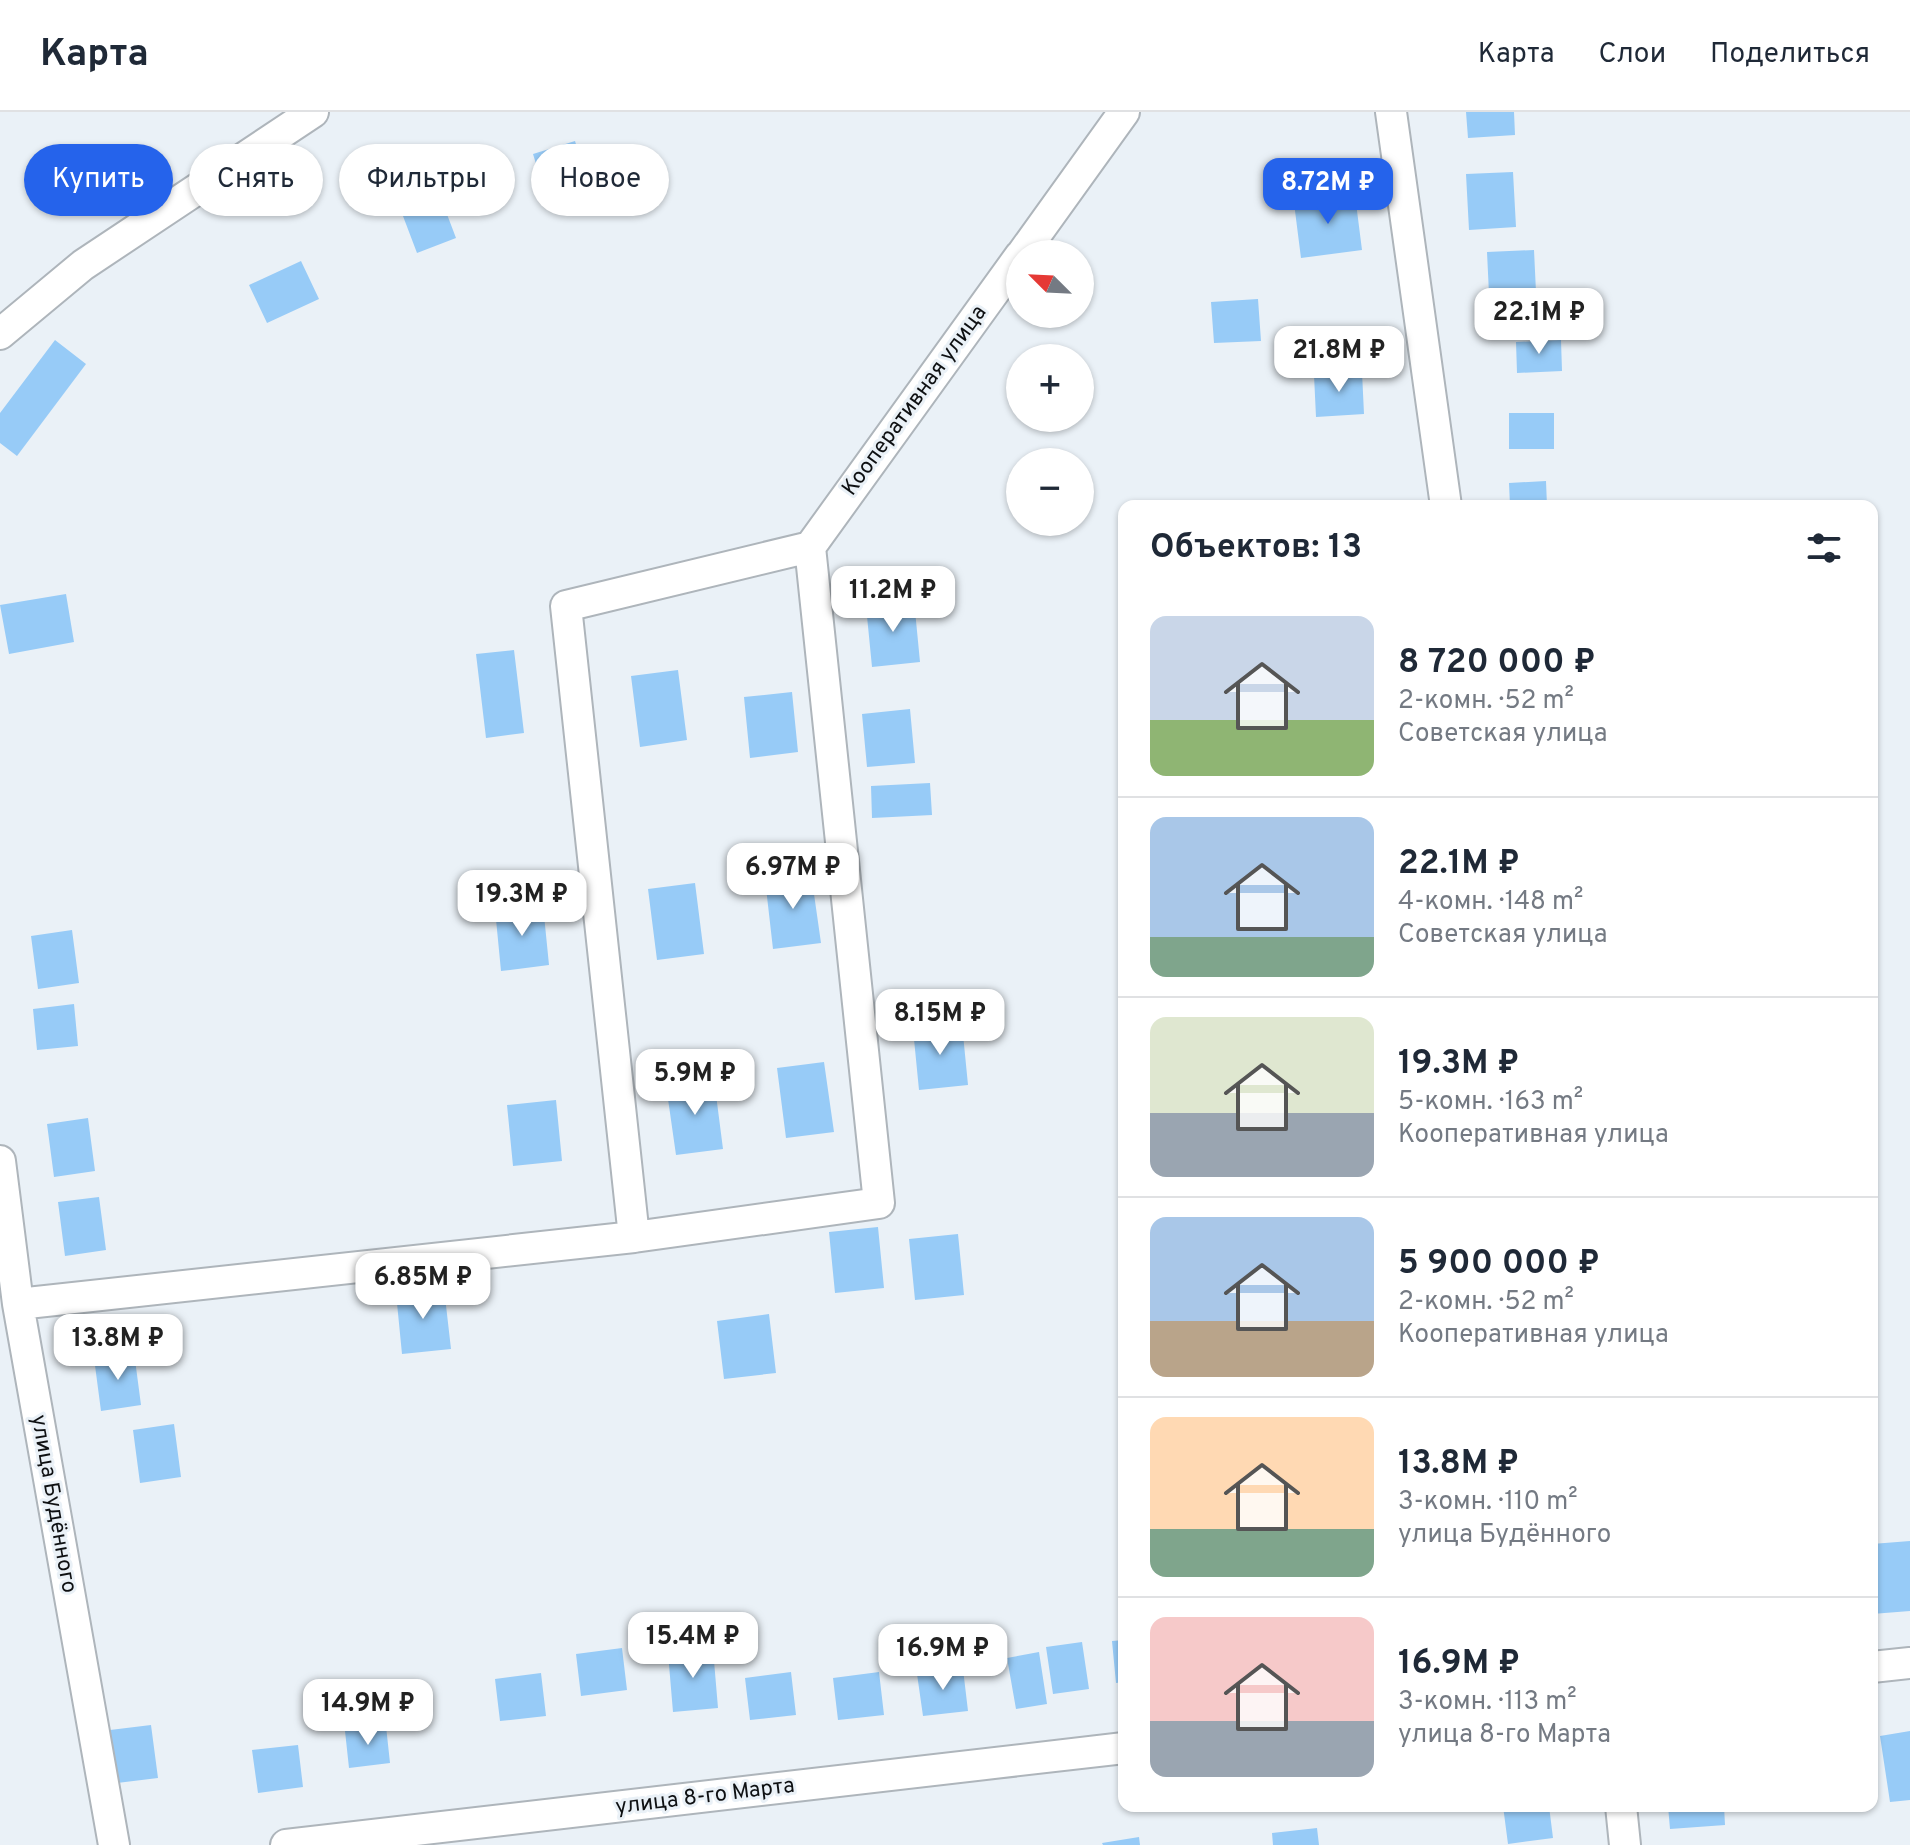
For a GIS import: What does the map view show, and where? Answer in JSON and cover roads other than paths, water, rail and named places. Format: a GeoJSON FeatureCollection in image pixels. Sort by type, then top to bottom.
{"type":"FeatureCollection","features":[{"type":"Feature","properties":{"kind":"street"},"geometry":{"type":"LineString","coordinates":[[0,334],[83,265],[313,112]]}},
{"type":"Feature","properties":{"kind":"street","name":"Кооперативная улица"},"geometry":{"type":"LineString","coordinates":[[1032,240],[1124,112]]}},
{"type":"Feature","properties":{"kind":"street"},"geometry":{"type":"LineString","coordinates":[[1391,112],[1445,500]]}},
{"type":"Feature","properties":{"kind":"street","name":"Кооперативная улица"},"geometry":{"type":"LineString","coordinates":[[810,547],[1006,276]]}},
{"type":"Feature","properties":{"kind":"street"},"geometry":{"type":"LineString","coordinates":[[18,1304],[634,1237],[879,1203],[810,547],[566,606],[634,1237]]}},
{"type":"Feature","properties":{"kind":"street","name":"улица Будённого"},"geometry":{"type":"LineString","coordinates":[[0,1161],[18,1304],[114,1845]]}},
{"type":"Feature","properties":{"kind":"street"},"geometry":{"type":"LineString","coordinates":[[1878,1666],[1910,1663]]}},
{"type":"Feature","properties":{"kind":"street","name":"улица 8-го Марта"},"geometry":{"type":"LineString","coordinates":[[286,1845],[1118,1749]]}},
{"type":"Feature","properties":{"kind":"street"},"geometry":{"type":"LineString","coordinates":[[1622,1812],[1625,1845]]}}]}
